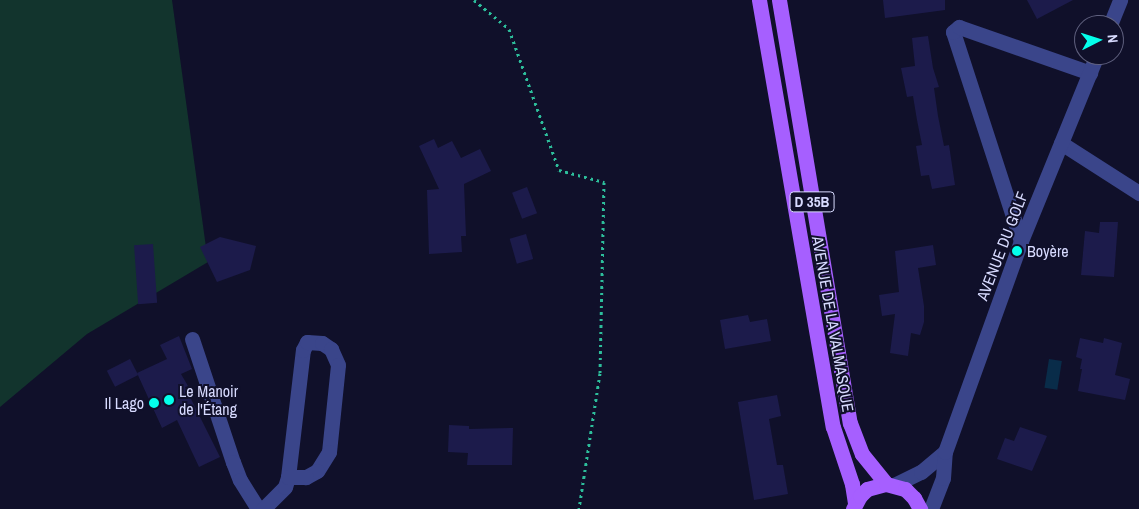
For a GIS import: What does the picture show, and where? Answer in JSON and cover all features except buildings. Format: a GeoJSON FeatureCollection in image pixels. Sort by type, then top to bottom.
{"type":"FeatureCollection","features":[{"type":"Feature","properties":{"kind":"main road","name":"AVENUE DE LA VALMASQUE"},"geometry":{"type":"LineString","coordinates":[[759,0],[833,427],[852,484],[854,507]]}},
{"type":"Feature","properties":{"kind":"main road","name":"AVENUE DE LA VALMASQUE"},"geometry":{"type":"LineString","coordinates":[[779,0],[850,423],[862,454],[890,484],[905,489],[914,498],[920,509]]}},
{"type":"Feature","properties":{"kind":"main road"},"geometry":{"type":"LineString","coordinates":[[854,507],[868,490],[890,484]]}},
{"type":"Feature","properties":{"kind":"street"},"geometry":{"type":"LineString","coordinates":[[1114,15],[1120,0]]}},
{"type":"Feature","properties":{"kind":"street"},"geometry":{"type":"LineString","coordinates":[[1021,241],[953,32],[959,27],[1090,73]]}},
{"type":"Feature","properties":{"kind":"street","name":"AVENUE DU GOLF"},"geometry":{"type":"LineString","coordinates":[[931,509],[943,478],[945,452],[1021,241],[1094,65]]}},
{"type":"Feature","properties":{"kind":"street"},"geometry":{"type":"LineString","coordinates":[[1061,143],[1139,193]]}},
{"type":"Feature","properties":{"kind":"street"},"geometry":{"type":"LineString","coordinates":[[192,339],[233,462],[240,480],[258,509]]}},
{"type":"Feature","properties":{"kind":"street"},"geometry":{"type":"LineString","coordinates":[[263,509],[285,487],[288,477],[303,350],[307,342],[322,343],[331,349],[338,365],[329,452],[317,471],[306,478],[288,477]]}},
{"type":"Feature","properties":{"kind":"street"},"geometry":{"type":"LineString","coordinates":[[890,484],[921,472],[945,452]]}},
{"type":"Feature","properties":{"kind":"path"},"geometry":{"type":"LineString","coordinates":[[474,0],[508,29],[559,170],[604,182],[600,374],[579,509]]}},
{"type":"Feature","properties":{"kind":"green space"},"geometry":{"type":"Polygon","coordinates":[[[0,0],[172,0],[208,262],[87,334],[0,407],[0,0]]]}},
{"type":"Feature","properties":{"kind":"water"},"geometry":{"type":"Polygon","coordinates":[[[1049,359],[1062,361],[1057,390],[1044,388],[1049,359]]]}},
{"type":"Feature","properties":{"kind":"place","name":"Boyère"},"geometry":{"type":"Point","coordinates":[1017,251]}},
{"type":"Feature","properties":{"kind":"place","name":"Le Manoir de l'Étang"},"geometry":{"type":"Point","coordinates":[169,400]}},
{"type":"Feature","properties":{"kind":"place","name":"Il Lago"},"geometry":{"type":"Point","coordinates":[154,403]}}]}
